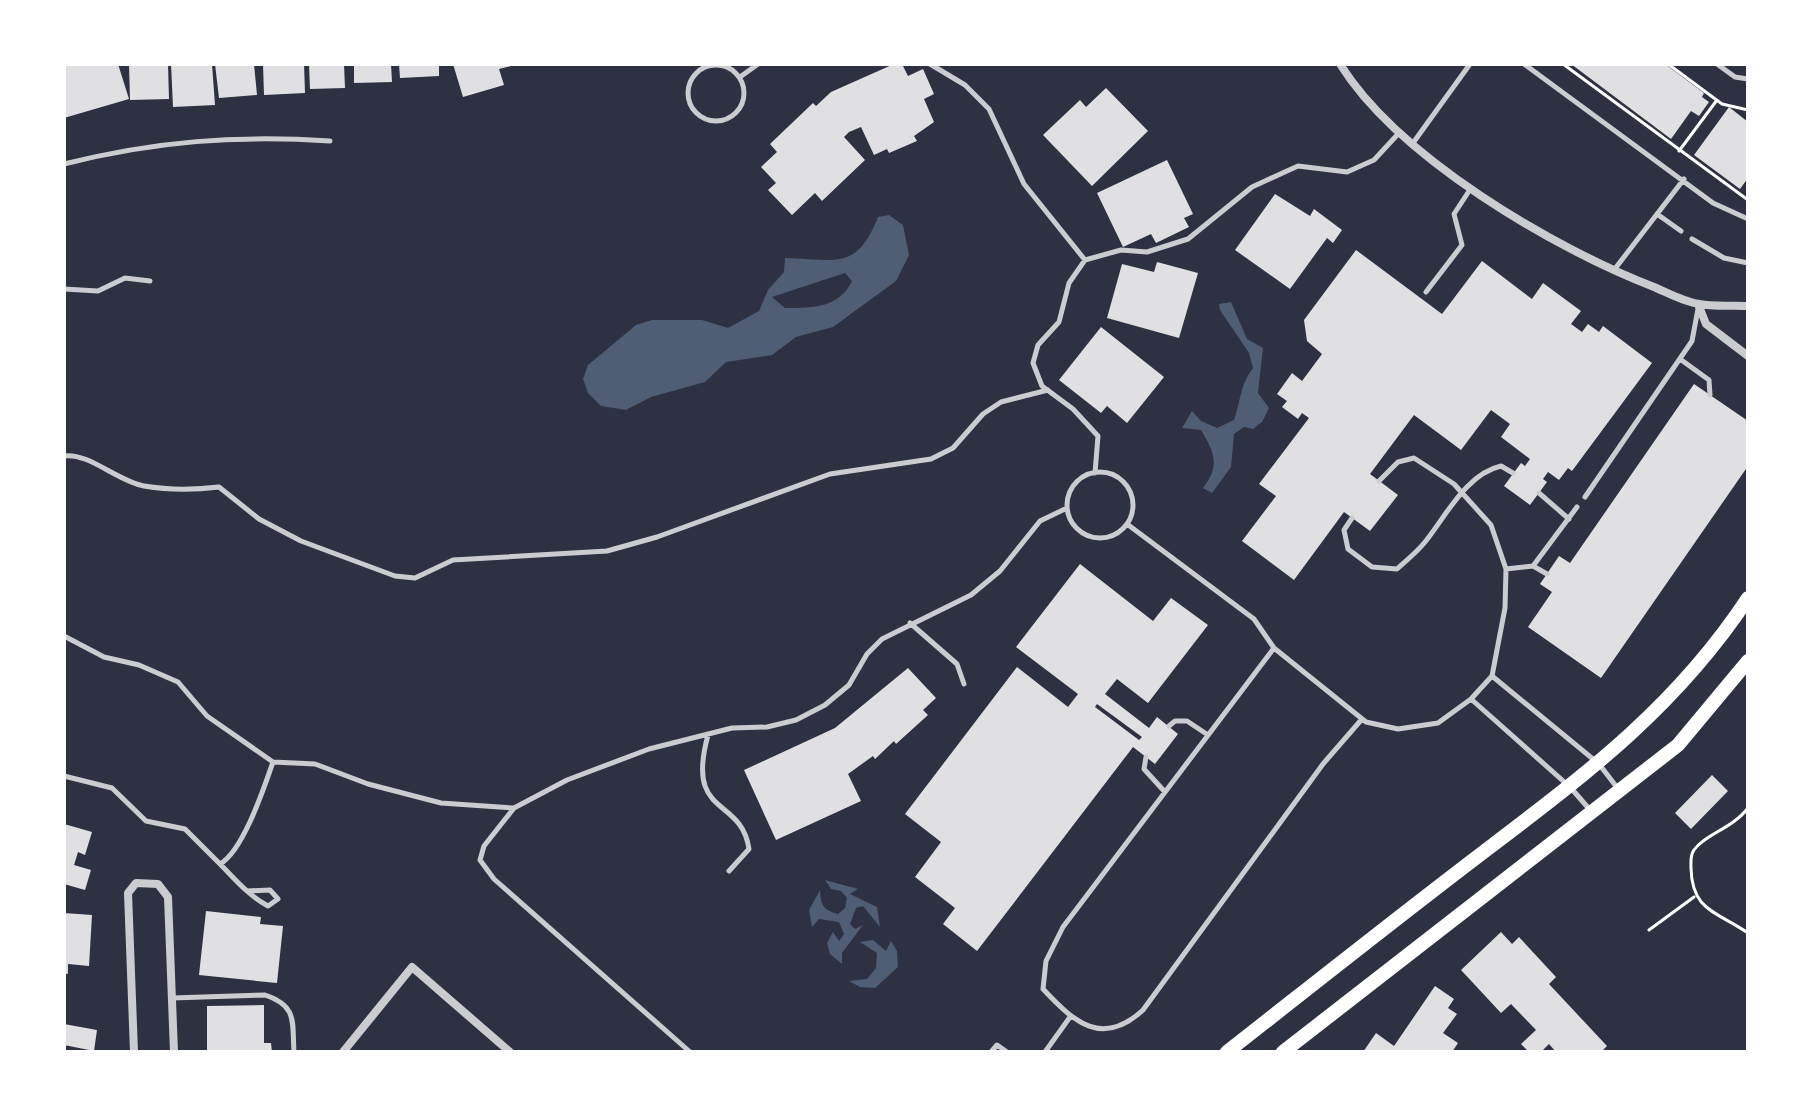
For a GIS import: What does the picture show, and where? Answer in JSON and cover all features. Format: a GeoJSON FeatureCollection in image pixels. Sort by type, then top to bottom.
{"type":"FeatureCollection","features":[{"type":"Feature","properties":{"kind":"main road"},"geometry":{"type":"LineString","coordinates":[[1227,1052],[1599,764],[1690,676],[1748,598]]}},
{"type":"Feature","properties":{"kind":"main road"},"geometry":{"type":"LineString","coordinates":[[1283,1052],[1678,745],[1748,661]]}},
{"type":"Feature","properties":{"kind":"street"},"geometry":{"type":"LineString","coordinates":[[1340,64],[1350,80],[1400,132],[1471,187],[1613,271],[1698,304],[1748,306]]}},
{"type":"Feature","properties":{"kind":"street"},"geometry":{"type":"LineString","coordinates":[[1698,304],[1706,324],[1748,355]]}},
{"type":"Feature","properties":{"kind":"street"},"geometry":{"type":"LineString","coordinates":[[134,1052],[128,893],[136,883],[158,884],[168,897],[174,1052]]}},
{"type":"Feature","properties":{"kind":"street"},"geometry":{"type":"LineString","coordinates":[[343,1052],[412,967],[510,1052]]}},
{"type":"Feature","properties":{"kind":"lane"},"geometry":{"type":"LineString","coordinates":[[740,77],[758,64]]}},
{"type":"Feature","properties":{"kind":"lane"},"geometry":{"type":"LineString","coordinates":[[930,64],[965,85],[989,109],[1024,184],[1085,260]]}},
{"type":"Feature","properties":{"kind":"lane"},"geometry":{"type":"LineString","coordinates":[[1413,143],[1470,64]]}},
{"type":"Feature","properties":{"kind":"lane"},"geometry":{"type":"LineString","coordinates":[[1524,64],[1713,203],[1748,219]]}},
{"type":"Feature","properties":{"kind":"lane"},"geometry":{"type":"LineString","coordinates":[[1717,64],[1735,77],[1748,79]]}},
{"type":"Feature","properties":{"kind":"lane"},"geometry":{"type":"LineString","coordinates":[[719,65],[740,77],[744,101],[731,118],[714,122],[694,111],[688,95],[689,86],[703,68],[719,65]]}},
{"type":"Feature","properties":{"kind":"lane"},"geometry":{"type":"LineString","coordinates":[[1095,473],[1098,436],[1073,409],[1042,386],[1033,363],[1038,345],[1059,322],[1069,283],[1085,260],[1121,250],[1147,252],[1188,239],[1252,187],[1298,166],[1347,172],[1374,160],[1400,132]]}},
{"type":"Feature","properties":{"kind":"lane"},"geometry":{"type":"LineString","coordinates":[[64,164],[163,145],[252,136],[330,141]]}},
{"type":"Feature","properties":{"kind":"lane"},"geometry":{"type":"LineString","coordinates":[[1613,271],[1684,179]]}},
{"type":"Feature","properties":{"kind":"lane"},"geometry":{"type":"LineString","coordinates":[[1426,292],[1462,245],[1454,214],[1471,187]]}},
{"type":"Feature","properties":{"kind":"lane"},"geometry":{"type":"LineString","coordinates":[[1657,214],[1681,231]]}},
{"type":"Feature","properties":{"kind":"lane"},"geometry":{"type":"LineString","coordinates":[[1692,239],[1724,258],[1748,263]]}},
{"type":"Feature","properties":{"kind":"lane"},"geometry":{"type":"LineString","coordinates":[[64,289],[98,291],[125,278],[150,281]]}},
{"type":"Feature","properties":{"kind":"lane"},"geometry":{"type":"LineString","coordinates":[[1585,497],[1692,341],[1698,304]]}},
{"type":"Feature","properties":{"kind":"lane"},"geometry":{"type":"LineString","coordinates":[[1680,359],[1709,380],[1710,395]]}},
{"type":"Feature","properties":{"kind":"lane"},"geometry":{"type":"LineString","coordinates":[[64,456],[81,455],[111,475],[143,486],[193,490],[219,487],[259,519],[301,541],[395,576],[415,578],[453,560],[607,551],[657,537],[830,474],[931,459],[953,448],[983,414],[1001,402],[1048,390]]}},
{"type":"Feature","properties":{"kind":"lane"},"geometry":{"type":"LineString","coordinates":[[1127,524],[1254,619],[1274,648],[1362,719],[1398,729],[1438,723],[1471,699],[1492,676],[1505,608],[1506,569],[1491,525],[1462,493],[1414,458],[1398,462],[1379,481]]}},
{"type":"Feature","properties":{"kind":"lane"},"geometry":{"type":"LineString","coordinates":[[1352,518],[1344,530],[1348,549],[1372,567],[1397,569],[1423,545],[1462,493],[1489,469],[1501,466],[1513,473]]}},
{"type":"Feature","properties":{"kind":"lane"},"geometry":{"type":"LineString","coordinates":[[1095,473],[1116,476],[1130,493],[1132,514],[1127,524],[1112,536],[1092,538],[1075,527],[1067,508],[1071,489],[1077,481],[1095,473]]}},
{"type":"Feature","properties":{"kind":"lane"},"geometry":{"type":"LineString","coordinates":[[1539,493],[1569,519]]}},
{"type":"Feature","properties":{"kind":"lane"},"geometry":{"type":"LineString","coordinates":[[1533,566],[1577,507]]}},
{"type":"Feature","properties":{"kind":"lane"},"geometry":{"type":"LineString","coordinates":[[690,1052],[522,905],[487,870],[480,860],[484,846],[514,808],[580,775],[649,749],[709,734],[796,720],[825,705],[849,685],[867,654],[882,639],[971,595],[1000,571],[1040,521],[1067,508]]}},
{"type":"Feature","properties":{"kind":"lane"},"geometry":{"type":"LineString","coordinates":[[1506,569],[1533,566],[1547,574]]}},
{"type":"Feature","properties":{"kind":"lane"},"geometry":{"type":"LineString","coordinates":[[910,623],[957,664],[964,684]]}},
{"type":"Feature","properties":{"kind":"lane"},"geometry":{"type":"LineString","coordinates":[[64,636],[104,657],[139,665],[178,682],[207,716],[273,762],[315,764],[368,784],[441,803],[514,808]]}},
{"type":"Feature","properties":{"kind":"lane"},"geometry":{"type":"LineString","coordinates":[[1274,648],[1063,927],[1046,961],[1043,989],[1070,1017],[1099,1030],[1128,1025],[1143,1010],[1323,764],[1362,719]]}},
{"type":"Feature","properties":{"kind":"lane"},"geometry":{"type":"LineString","coordinates":[[1492,676],[1599,764],[1620,791]]}},
{"type":"Feature","properties":{"kind":"lane"},"geometry":{"type":"LineString","coordinates":[[1471,699],[1571,788],[1592,813]]}},
{"type":"Feature","properties":{"kind":"lane"},"geometry":{"type":"LineString","coordinates":[[1169,726],[1175,721],[1187,721],[1208,735]]}},
{"type":"Feature","properties":{"kind":"lane"},"geometry":{"type":"LineString","coordinates":[[709,734],[702,771],[705,788],[712,803],[741,824],[749,849],[729,871]]}},
{"type":"Feature","properties":{"kind":"lane"},"geometry":{"type":"LineString","coordinates":[[1146,757],[1144,769],[1165,792]]}},
{"type":"Feature","properties":{"kind":"lane"},"geometry":{"type":"LineString","coordinates":[[220,864],[229,859],[243,835],[273,762]]}},
{"type":"Feature","properties":{"kind":"lane"},"geometry":{"type":"LineString","coordinates":[[64,776],[112,788],[146,821],[185,829],[247,891],[268,906],[278,899],[270,890],[247,891]]}},
{"type":"Feature","properties":{"kind":"lane"},"geometry":{"type":"LineString","coordinates":[[172,998],[265,995],[277,999],[286,1003],[291,1013],[294,1052]]}},
{"type":"Feature","properties":{"kind":"lane"},"geometry":{"type":"LineString","coordinates":[[1045,1052],[1070,1017]]}},
{"type":"Feature","properties":{"kind":"lane"},"geometry":{"type":"LineString","coordinates":[[991,1052],[997,1045],[1007,1052]]}},
{"type":"Feature","properties":{"kind":"path"},"geometry":{"type":"LineString","coordinates":[[1563,64],[1748,200]]}},
{"type":"Feature","properties":{"kind":"path"},"geometry":{"type":"LineString","coordinates":[[1668,64],[1717,100],[1748,110]]}},
{"type":"Feature","properties":{"kind":"path"},"geometry":{"type":"LineString","coordinates":[[1679,151],[1717,100]]}},
{"type":"Feature","properties":{"kind":"path"},"geometry":{"type":"LineString","coordinates":[[1748,808],[1734,824],[1694,848],[1690,858],[1691,891],[1695,897],[1748,933]]}},
{"type":"Feature","properties":{"kind":"path"},"geometry":{"type":"LineString","coordinates":[[1649,930],[1695,897]]}},
{"type":"Feature","properties":{"kind":"water"},"geometry":{"type":"Polygon","coordinates":[[[889,215],[903,225],[909,255],[896,281],[833,327],[796,337],[772,355],[726,362],[705,382],[651,397],[626,410],[601,406],[588,393],[583,379],[588,365],[636,325],[652,320],[702,320],[728,328],[759,311],[768,290],[784,272],[785,258],[831,260],[852,254],[870,235],[878,217],[889,215]],[[845,273],[772,297],[785,308],[815,307],[840,297],[852,281],[845,273]]]}},
{"type":"Feature","properties":{"kind":"water"},"geometry":{"type":"Polygon","coordinates":[[[1231,302],[1247,339],[1263,348],[1258,393],[1269,408],[1262,422],[1253,429],[1244,427],[1234,434],[1231,467],[1212,493],[1203,488],[1214,466],[1210,446],[1201,430],[1182,428],[1192,411],[1201,421],[1217,428],[1234,420],[1243,387],[1253,368],[1249,353],[1220,310],[1219,304],[1231,302]]]}},
{"type":"Feature","properties":{"kind":"water"},"geometry":{"type":"Polygon","coordinates":[[[825,880],[858,889],[850,894],[877,907],[880,927],[863,906],[856,908],[850,924],[855,929],[863,925],[842,953],[842,964],[830,954],[827,943],[833,932],[839,941],[844,934],[839,922],[819,919],[812,927],[809,910],[820,890],[826,909],[838,914],[845,908],[847,898],[841,891],[831,889],[825,880]]]}},
{"type":"Feature","properties":{"kind":"water"},"geometry":{"type":"Polygon","coordinates":[[[873,940],[886,951],[891,941],[897,951],[898,967],[875,988],[860,987],[849,981],[867,979],[876,968],[877,953],[860,942],[873,940]]]}},
{"type":"Feature","properties":{"kind":"building"},"geometry":{"type":"Polygon","coordinates":[[[64,64],[118,64],[129,99],[64,118],[64,64]]]}},
{"type":"Feature","properties":{"kind":"building"},"geometry":{"type":"Polygon","coordinates":[[[129,64],[168,64],[169,99],[130,100],[129,64]]]}},
{"type":"Feature","properties":{"kind":"building"},"geometry":{"type":"Polygon","coordinates":[[[171,64],[212,64],[215,105],[173,107],[171,64]]]}},
{"type":"Feature","properties":{"kind":"building"},"geometry":{"type":"Polygon","coordinates":[[[215,64],[254,64],[257,95],[219,98],[215,64]]]}},
{"type":"Feature","properties":{"kind":"building"},"geometry":{"type":"Polygon","coordinates":[[[263,64],[304,64],[305,93],[264,95],[263,64]]]}},
{"type":"Feature","properties":{"kind":"building"},"geometry":{"type":"Polygon","coordinates":[[[309,64],[344,64],[345,88],[310,89],[309,64]]]}},
{"type":"Feature","properties":{"kind":"building"},"geometry":{"type":"Polygon","coordinates":[[[354,64],[391,64],[392,82],[354,83],[354,64]]]}},
{"type":"Feature","properties":{"kind":"building"},"geometry":{"type":"Polygon","coordinates":[[[399,64],[439,64],[439,76],[400,78],[399,64]]]}},
{"type":"Feature","properties":{"kind":"building"},"geometry":{"type":"Polygon","coordinates":[[[453,64],[515,65],[499,69],[504,85],[463,97],[453,64]]]}},
{"type":"Feature","properties":{"kind":"building"},"geometry":{"type":"Polygon","coordinates":[[[894,64],[902,64],[908,76],[923,69],[934,94],[924,99],[934,122],[914,136],[917,141],[889,153],[887,149],[874,155],[861,127],[849,132],[844,137],[865,160],[822,201],[815,193],[792,215],[768,190],[776,183],[761,167],[777,152],[770,144],[813,103],[816,106],[831,92],[894,64]]]}},
{"type":"Feature","properties":{"kind":"building"},"geometry":{"type":"Polygon","coordinates":[[[1571,64],[1665,64],[1704,93],[1702,97],[1709,102],[1699,116],[1691,111],[1671,139],[1571,64]]]}},
{"type":"Feature","properties":{"kind":"building"},"geometry":{"type":"Polygon","coordinates":[[[1106,88],[1148,131],[1092,186],[1043,135],[1080,100],[1086,107],[1106,88]]]}},
{"type":"Feature","properties":{"kind":"building"},"geometry":{"type":"Polygon","coordinates":[[[1729,107],[1748,122],[1748,178],[1740,189],[1694,155],[1729,107]]]}},
{"type":"Feature","properties":{"kind":"building"},"geometry":{"type":"Polygon","coordinates":[[[1167,160],[1193,214],[1184,218],[1189,227],[1156,243],[1151,234],[1123,247],[1097,193],[1167,160]]]}},
{"type":"Feature","properties":{"kind":"building"},"geometry":{"type":"Polygon","coordinates":[[[1275,194],[1310,216],[1314,209],[1342,230],[1333,243],[1327,238],[1290,289],[1235,250],[1275,194]]]}},
{"type":"Feature","properties":{"kind":"building"},"geometry":{"type":"Polygon","coordinates":[[[1356,250],[1442,314],[1482,261],[1532,299],[1543,283],[1581,311],[1571,324],[1582,332],[1588,324],[1599,332],[1603,326],[1652,363],[1572,471],[1568,468],[1559,480],[1548,472],[1543,479],[1547,482],[1530,505],[1504,486],[1521,463],[1525,466],[1530,459],[1501,437],[1510,424],[1491,410],[1461,450],[1414,415],[1370,474],[1398,495],[1370,531],[1344,512],[1294,580],[1242,541],[1276,496],[1259,484],[1309,418],[1302,413],[1298,419],[1282,407],[1287,401],[1277,394],[1292,373],[1302,381],[1322,354],[1307,341],[1304,320],[1356,250]]]}},
{"type":"Feature","properties":{"kind":"building"},"geometry":{"type":"Polygon","coordinates":[[[1157,262],[1198,273],[1179,338],[1107,318],[1122,264],[1154,272],[1157,262]]]}},
{"type":"Feature","properties":{"kind":"building"},"geometry":{"type":"Polygon","coordinates":[[[1101,327],[1164,377],[1127,423],[1107,406],[1101,413],[1059,380],[1101,327]]]}},
{"type":"Feature","properties":{"kind":"building"},"geometry":{"type":"Polygon","coordinates":[[[1694,384],[1748,421],[1748,466],[1601,678],[1528,627],[1552,592],[1540,584],[1559,556],[1570,563],[1694,384]]]}},
{"type":"Feature","properties":{"kind":"building"},"geometry":{"type":"Polygon","coordinates":[[[1080,564],[1153,621],[1171,598],[1208,625],[1148,703],[1117,679],[1105,694],[1149,728],[1157,717],[1178,734],[1155,764],[1133,747],[977,951],[943,924],[955,908],[915,877],[941,842],[905,814],[1017,667],[1068,707],[1078,694],[1016,647],[1080,564]],[[1097,704],[1095,707],[1139,740],[1142,737],[1097,704]]]}},
{"type":"Feature","properties":{"kind":"building"},"geometry":{"type":"Polygon","coordinates":[[[908,668],[936,698],[923,710],[928,715],[896,744],[894,741],[875,759],[873,756],[848,774],[861,801],[776,840],[744,770],[835,728],[908,668]]]}},
{"type":"Feature","properties":{"kind":"building"},"geometry":{"type":"Polygon","coordinates":[[[1712,775],[1728,791],[1691,829],[1675,813],[1712,775]]]}},
{"type":"Feature","properties":{"kind":"building"},"geometry":{"type":"Polygon","coordinates":[[[64,824],[92,832],[85,855],[78,852],[74,865],[91,870],[85,890],[64,884],[64,824]]]}},
{"type":"Feature","properties":{"kind":"building"},"geometry":{"type":"Polygon","coordinates":[[[206,911],[261,917],[260,924],[283,926],[277,983],[199,975],[206,911]]]}},
{"type":"Feature","properties":{"kind":"building"},"geometry":{"type":"Polygon","coordinates":[[[64,913],[92,915],[89,966],[68,964],[68,974],[64,973],[64,913]]]}},
{"type":"Feature","properties":{"kind":"building"},"geometry":{"type":"Polygon","coordinates":[[[1501,932],[1512,944],[1519,937],[1556,977],[1549,984],[1607,1046],[1601,1052],[1556,1052],[1549,1044],[1541,1052],[1529,1052],[1521,1044],[1536,1030],[1511,1004],[1501,1013],[1461,970],[1501,932]]]}},
{"type":"Feature","properties":{"kind":"building"},"geometry":{"type":"Polygon","coordinates":[[[1435,986],[1454,999],[1448,1008],[1457,1014],[1443,1033],[1458,1043],[1452,1052],[1363,1052],[1376,1033],[1394,1046],[1435,986]]]}},
{"type":"Feature","properties":{"kind":"building"},"geometry":{"type":"Polygon","coordinates":[[[264,1005],[264,1043],[271,1043],[272,1052],[207,1052],[207,1006],[264,1005]]]}},
{"type":"Feature","properties":{"kind":"building"},"geometry":{"type":"Polygon","coordinates":[[[64,1024],[97,1030],[94,1051],[64,1045],[64,1024]]]}}]}
